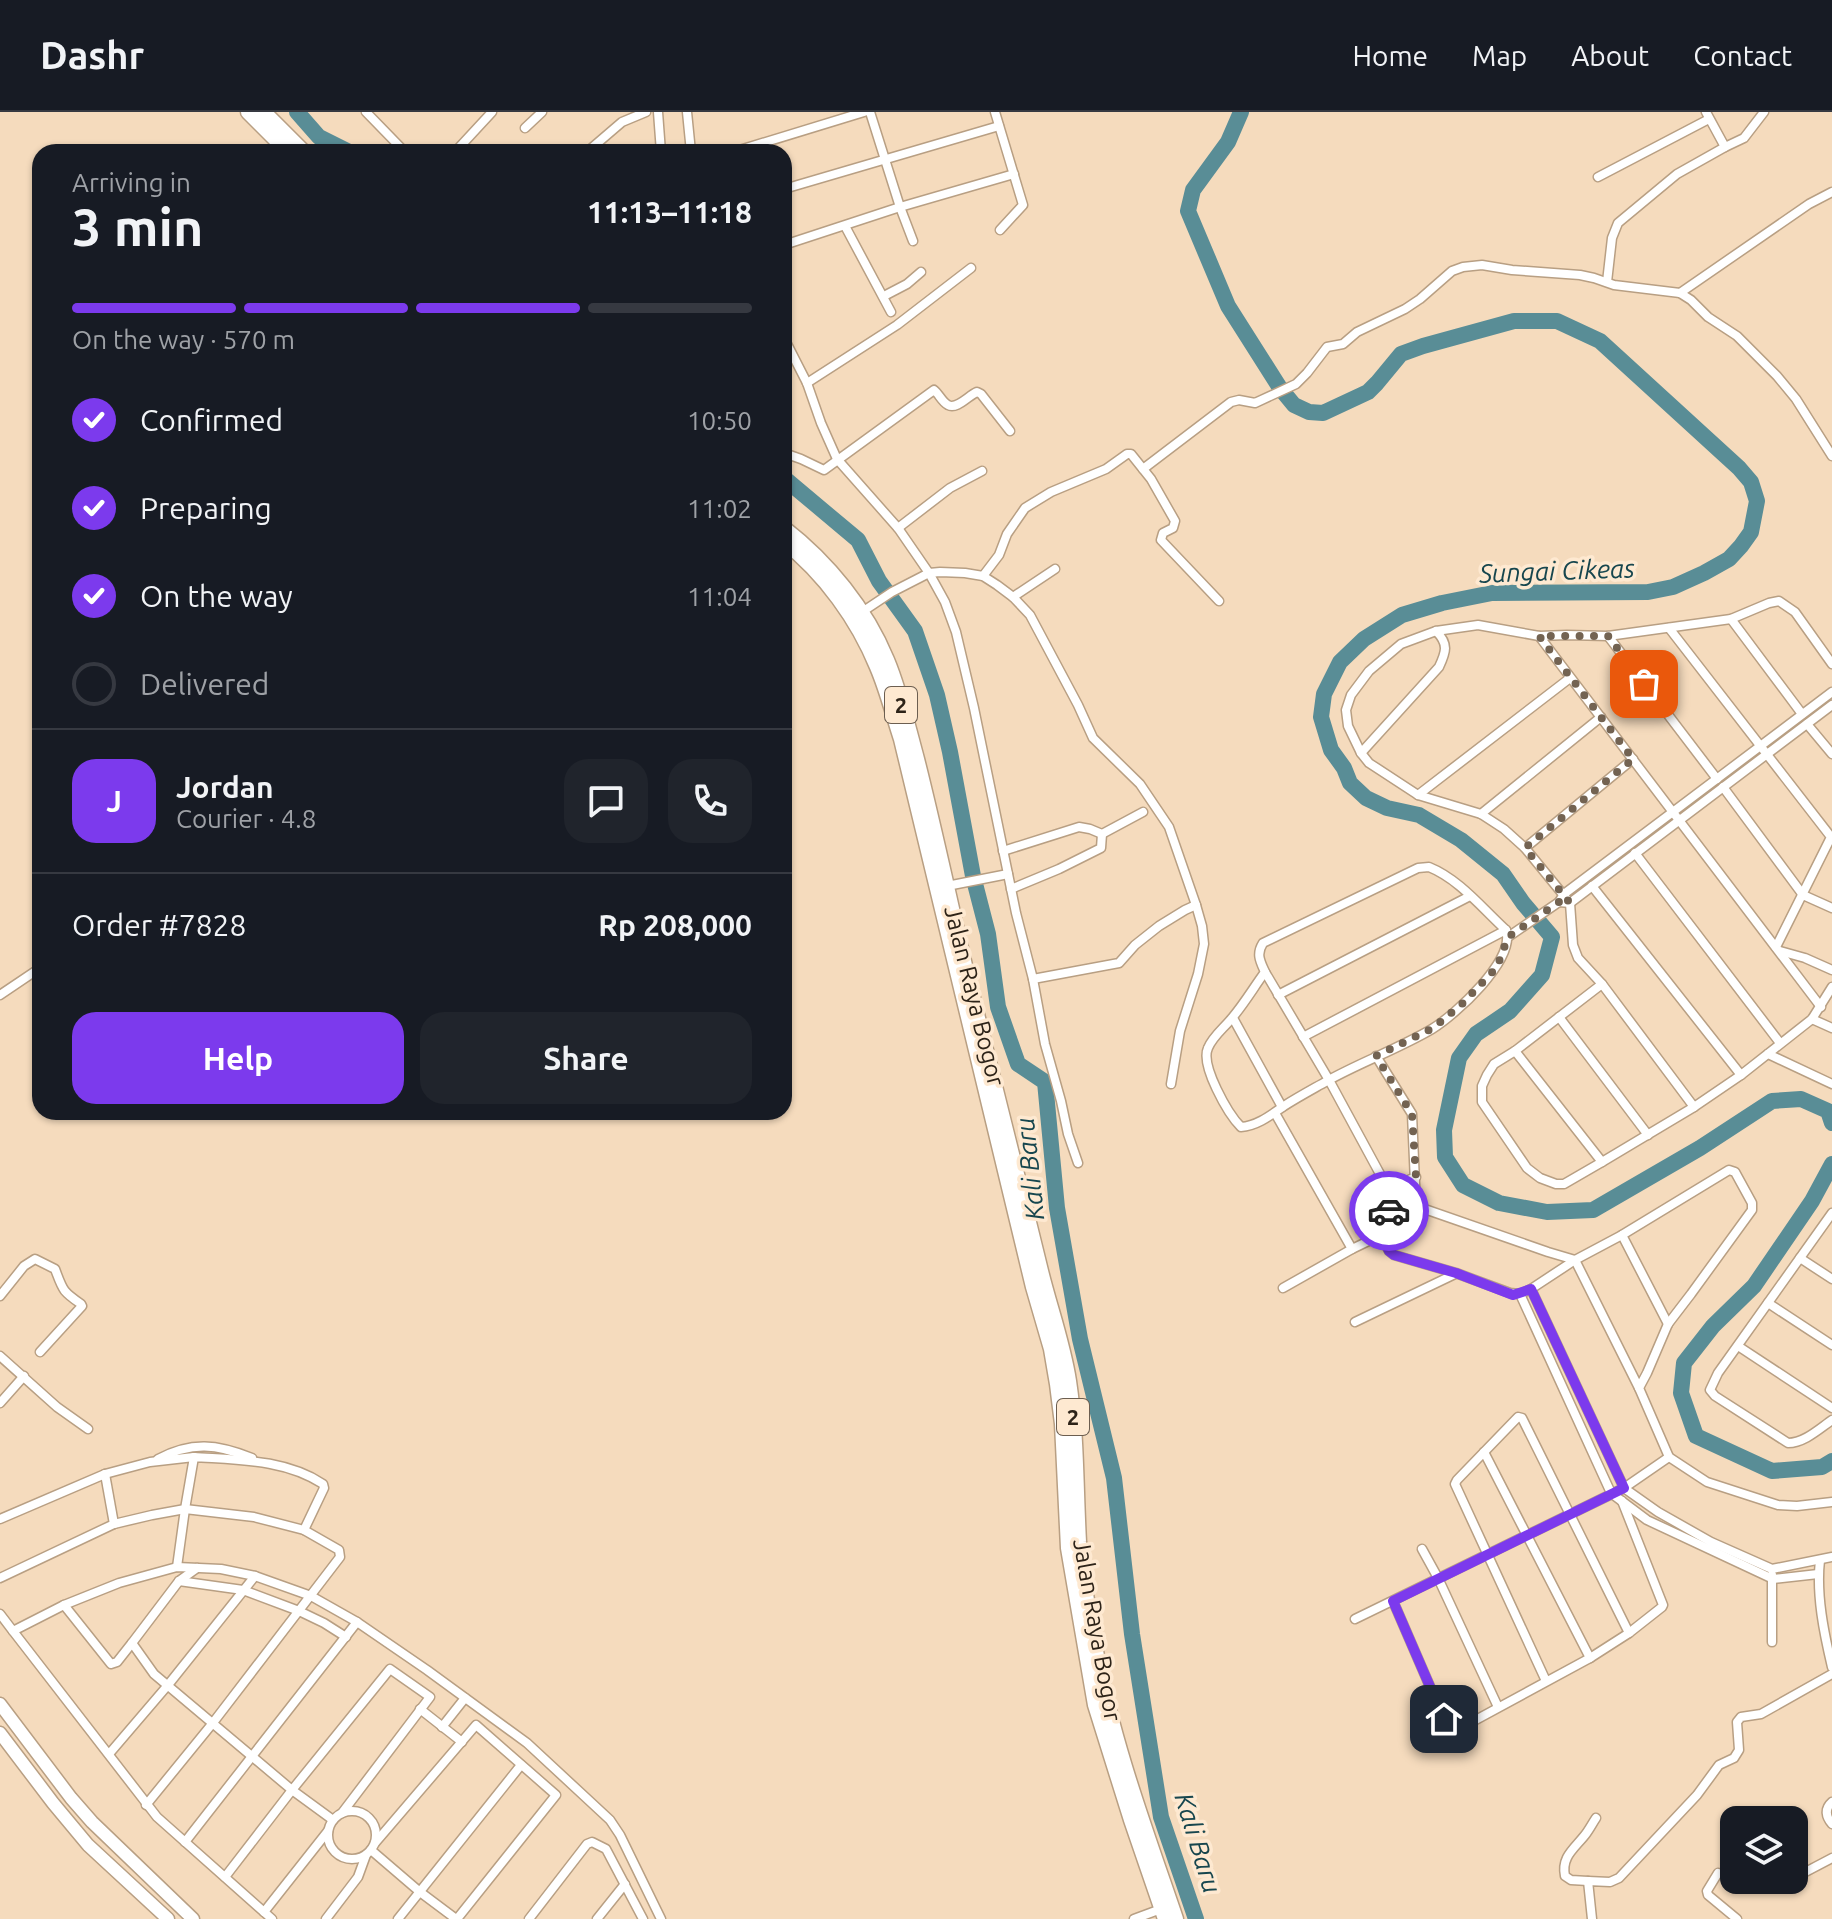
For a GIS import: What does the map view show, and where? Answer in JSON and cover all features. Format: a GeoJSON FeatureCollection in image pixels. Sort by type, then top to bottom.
{"type":"FeatureCollection","features":[{"type":"Feature","properties":{"kind":"highway"},"geometry":{"type":"LineString","coordinates":[[248,112],[280,144]]}},
{"type":"Feature","properties":{"kind":"highway"},"geometry":{"type":"LineString","coordinates":[[264,112],[296,144]]}},
{"type":"Feature","properties":{"kind":"highway","name":"Jalan Raya Bogor"},"geometry":{"type":"LineString","coordinates":[[792,534],[829,571],[862,612],[888,662],[911,735],[1061,1342],[1073,1423],[1080,1547],[1096,1650],[1163,1914]]}},
{"type":"Feature","properties":{"kind":"highway","name":"Jalan Raya Bogor"},"geometry":{"type":"LineString","coordinates":[[792,550],[822,579],[865,640],[878,668],[901,739],[1033,1287],[1051,1349],[1062,1424],[1068,1548],[1095,1705],[1151,1863],[1176,1919]]}},
{"type":"Feature","properties":{"kind":"main road"},"geometry":{"type":"LineString","coordinates":[[0,1704],[92,1822],[193,1919]]}},
{"type":"Feature","properties":{"kind":"main road"},"geometry":{"type":"LineString","coordinates":[[1,1735],[88,1845],[168,1919]]}},
{"type":"Feature","properties":{"kind":"street"},"geometry":{"type":"LineString","coordinates":[[366,112],[397,144]]}},
{"type":"Feature","properties":{"kind":"street"},"geometry":{"type":"LineString","coordinates":[[462,144],[492,112]]}},
{"type":"Feature","properties":{"kind":"street"},"geometry":{"type":"LineString","coordinates":[[525,128],[542,112]]}},
{"type":"Feature","properties":{"kind":"street"},"geometry":{"type":"LineString","coordinates":[[596,144],[622,122],[646,112]]}},
{"type":"Feature","properties":{"kind":"street"},"geometry":{"type":"LineString","coordinates":[[658,112],[660,144]]}},
{"type":"Feature","properties":{"kind":"street"},"geometry":{"type":"LineString","coordinates":[[687,112],[690,144]]}},
{"type":"Feature","properties":{"kind":"street"},"geometry":{"type":"LineString","coordinates":[[761,144],[867,112],[913,241]]}},
{"type":"Feature","properties":{"kind":"street"},"geometry":{"type":"LineString","coordinates":[[995,112],[1023,205],[1000,230]]}},
{"type":"Feature","properties":{"kind":"street"},"geometry":{"type":"LineString","coordinates":[[1607,282],[1612,238],[1618,223],[1677,174],[1744,138],[1764,112]]}},
{"type":"Feature","properties":{"kind":"street"},"geometry":{"type":"LineString","coordinates":[[1598,177],[1708,115],[1725,147]]}},
{"type":"Feature","properties":{"kind":"street"},"geometry":{"type":"LineString","coordinates":[[792,187],[999,126]]}},
{"type":"Feature","properties":{"kind":"street"},"geometry":{"type":"LineString","coordinates":[[792,243],[1014,174]]}},
{"type":"Feature","properties":{"kind":"street"},"geometry":{"type":"LineString","coordinates":[[1680,293],[1809,204],[1832,192]]}},
{"type":"Feature","properties":{"kind":"street"},"geometry":{"type":"LineString","coordinates":[[845,226],[891,312]]}},
{"type":"Feature","properties":{"kind":"street"},"geometry":{"type":"LineString","coordinates":[[1143,469],[1231,402],[1255,403],[1296,384],[1327,347],[1343,344],[1357,332],[1405,309],[1452,271],[1482,265],[1580,275],[1629,288],[1680,293],[1737,336],[1777,376],[1796,399],[1832,456]]}},
{"type":"Feature","properties":{"kind":"street"},"geometry":{"type":"LineString","coordinates":[[807,383],[897,325],[971,268]]}},
{"type":"Feature","properties":{"kind":"street"},"geometry":{"type":"LineString","coordinates":[[884,296],[907,284],[921,272]]}},
{"type":"Feature","properties":{"kind":"street"},"geometry":{"type":"LineString","coordinates":[[792,352],[837,459],[898,528],[929,573],[945,602],[956,632],[1045,1044],[1078,1163]]}},
{"type":"Feature","properties":{"kind":"street"},"geometry":{"type":"LineString","coordinates":[[792,456],[824,470],[934,390],[950,406],[956,406],[977,392],[1010,431]]}},
{"type":"Feature","properties":{"kind":"street"},"geometry":{"type":"LineString","coordinates":[[983,576],[999,555],[1007,534],[1025,508],[1051,492],[1106,469],[1131,454],[1175,521],[1173,528],[1163,533],[1161,540],[1219,601]]}},
{"type":"Feature","properties":{"kind":"street"},"geometry":{"type":"LineString","coordinates":[[898,528],[950,488],[982,471]]}},
{"type":"Feature","properties":{"kind":"street"},"geometry":{"type":"LineString","coordinates":[[1013,597],[1055,569]]}},
{"type":"Feature","properties":{"kind":"street"},"geometry":{"type":"LineString","coordinates":[[862,612],[929,573],[983,576],[1013,597],[1030,615],[1093,738],[1140,784],[1169,827],[1202,926],[1203,952],[1180,1031],[1171,1084]]}},
{"type":"Feature","properties":{"kind":"street"},"geometry":{"type":"LineString","coordinates":[[1570,903],[1562,898],[1525,848],[1504,829],[1481,814],[1418,795],[1369,763],[1348,726],[1346,710],[1351,695],[1369,671],[1401,644],[1436,631],[1478,625],[1539,636],[1608,636],[1731,619],[1769,603],[1781,602],[1795,612],[1832,664]]}},
{"type":"Feature","properties":{"kind":"street"},"geometry":{"type":"LineString","coordinates":[[1731,619],[1802,714]]}},
{"type":"Feature","properties":{"kind":"street"},"geometry":{"type":"LineString","coordinates":[[1669,628],[1831,836],[1828,849],[1778,949]]}},
{"type":"Feature","properties":{"kind":"street"},"geometry":{"type":"LineString","coordinates":[[1361,753],[1439,667],[1445,644],[1436,631]]}},
{"type":"Feature","properties":{"kind":"street"},"geometry":{"type":"LineString","coordinates":[[1539,636],[1821,1007]]}},
{"type":"Feature","properties":{"kind":"street"},"geometry":{"type":"LineString","coordinates":[[1608,636],[1717,779]]}},
{"type":"Feature","properties":{"kind":"street"},"geometry":{"type":"LineString","coordinates":[[1418,795],[1570,678]]}},
{"type":"Feature","properties":{"kind":"street"},"geometry":{"type":"LineString","coordinates":[[1303,1037],[1518,931],[1832,692]]}},
{"type":"Feature","properties":{"kind":"street"},"geometry":{"type":"LineString","coordinates":[[1570,903],[1832,705]]}},
{"type":"Feature","properties":{"kind":"street"},"geometry":{"type":"LineString","coordinates":[[1481,814],[1601,717]]}},
{"type":"Feature","properties":{"kind":"street"},"geometry":{"type":"LineString","coordinates":[[1807,724],[1832,754]]}},
{"type":"Feature","properties":{"kind":"street"},"geometry":{"type":"LineString","coordinates":[[1525,848],[1633,759]]}},
{"type":"Feature","properties":{"kind":"street"},"geometry":{"type":"LineString","coordinates":[[1723,787],[1803,895],[1832,908]]}},
{"type":"Feature","properties":{"kind":"street"},"geometry":{"type":"LineString","coordinates":[[1102,834],[1143,812]]}},
{"type":"Feature","properties":{"kind":"street"},"geometry":{"type":"LineString","coordinates":[[1003,851],[1079,827],[1102,834]]}},
{"type":"Feature","properties":{"kind":"street"},"geometry":{"type":"LineString","coordinates":[[1011,889],[1101,848],[1102,834]]}},
{"type":"Feature","properties":{"kind":"street"},"geometry":{"type":"LineString","coordinates":[[1635,853],[1780,1043]]}},
{"type":"Feature","properties":{"kind":"street"},"geometry":{"type":"LineString","coordinates":[[1507,934],[1470,896],[1439,871],[1429,867],[1418,868],[1263,943],[1258,957],[1393,1198],[1575,1260],[1639,1388],[1669,1457],[1707,1482],[1778,1505],[1832,1502]]}},
{"type":"Feature","properties":{"kind":"street"},"geometry":{"type":"LineString","coordinates":[[947,886],[1008,874]]}},
{"type":"Feature","properties":{"kind":"street"},"geometry":{"type":"LineString","coordinates":[[1592,886],[1741,1075]]}},
{"type":"Feature","properties":{"kind":"street"},"geometry":{"type":"LineString","coordinates":[[1278,995],[1470,896]]}},
{"type":"Feature","properties":{"kind":"street"},"geometry":{"type":"LineString","coordinates":[[1570,903],[1578,958],[1602,984],[1694,1107]]}},
{"type":"Feature","properties":{"kind":"street"},"geometry":{"type":"LineString","coordinates":[[1033,979],[1119,963],[1159,926],[1196,905]]}},
{"type":"Feature","properties":{"kind":"street"},"geometry":{"type":"LineString","coordinates":[[1265,972],[1207,1049],[1206,1059],[1216,1086],[1241,1127],[1249,1126],[1329,1080],[1433,1028],[1462,1004],[1497,967],[1507,934]]}},
{"type":"Feature","properties":{"kind":"street"},"geometry":{"type":"LineString","coordinates":[[1778,949],[1832,970]]}},
{"type":"Feature","properties":{"kind":"street"},"geometry":{"type":"LineString","coordinates":[[0,995],[32,973]]}},
{"type":"Feature","properties":{"kind":"street"},"geometry":{"type":"LineString","coordinates":[[1602,984],[1494,1064],[1482,1086],[1482,1102],[1527,1168],[1540,1178],[1556,1184],[1564,1184],[1648,1135],[1741,1075],[1812,1019],[1832,987]]}},
{"type":"Feature","properties":{"kind":"street"},"geometry":{"type":"LineString","coordinates":[[1559,1017],[1648,1135]]}},
{"type":"Feature","properties":{"kind":"street"},"geometry":{"type":"LineString","coordinates":[[1233,1018],[1352,1249]]}},
{"type":"Feature","properties":{"kind":"street"},"geometry":{"type":"LineString","coordinates":[[1812,1019],[1832,1028]]}},
{"type":"Feature","properties":{"kind":"street"},"geometry":{"type":"LineString","coordinates":[[1515,1051],[1602,1162]]}},
{"type":"Feature","properties":{"kind":"street"},"geometry":{"type":"LineString","coordinates":[[1768,1054],[1832,1084]]}},
{"type":"Feature","properties":{"kind":"street"},"geometry":{"type":"LineString","coordinates":[[1376,1056],[1412,1114],[1416,1206]]}},
{"type":"Feature","properties":{"kind":"street"},"geometry":{"type":"LineString","coordinates":[[1393,1198],[1381,1235],[1394,1255],[1520,1294],[1729,1170],[1735,1172],[1752,1203],[1752,1210],[1668,1324],[1639,1388]]}},
{"type":"Feature","properties":{"kind":"street"},"geometry":{"type":"LineString","coordinates":[[1388,1188],[1416,1177]]}},
{"type":"Feature","properties":{"kind":"street"},"geometry":{"type":"LineString","coordinates":[[1832,1214],[1710,1390],[1788,1443],[1793,1444],[1832,1420]]}},
{"type":"Feature","properties":{"kind":"street"},"geometry":{"type":"LineString","coordinates":[[1283,1288],[1381,1235]]}},
{"type":"Feature","properties":{"kind":"street"},"geometry":{"type":"LineString","coordinates":[[1622,1235],[1668,1324]]}},
{"type":"Feature","properties":{"kind":"street"},"geometry":{"type":"LineString","coordinates":[[1800,1258],[1832,1279]]}},
{"type":"Feature","properties":{"kind":"street"},"geometry":{"type":"LineString","coordinates":[[0,1296],[24,1266],[35,1259],[55,1269],[61,1288],[81,1304],[40,1352]]}},
{"type":"Feature","properties":{"kind":"street"},"geometry":{"type":"LineString","coordinates":[[1355,1322],[1456,1273]]}},
{"type":"Feature","properties":{"kind":"street"},"geometry":{"type":"LineString","coordinates":[[1531,1289],[1624,1488],[1658,1512],[1711,1542],[1772,1569],[1832,1557]]}},
{"type":"Feature","properties":{"kind":"street"},"geometry":{"type":"LineString","coordinates":[[1520,1294],[1611,1493],[1647,1520],[1773,1579],[1818,1574]]}},
{"type":"Feature","properties":{"kind":"street"},"geometry":{"type":"LineString","coordinates":[[1768,1303],[1832,1345]]}},
{"type":"Feature","properties":{"kind":"street"},"geometry":{"type":"LineString","coordinates":[[1738,1346],[1832,1408]]}},
{"type":"Feature","properties":{"kind":"street"},"geometry":{"type":"LineString","coordinates":[[0,1356],[57,1407],[88,1429]]}},
{"type":"Feature","properties":{"kind":"street"},"geometry":{"type":"LineString","coordinates":[[0,1403],[24,1376]]}},
{"type":"Feature","properties":{"kind":"street"},"geometry":{"type":"LineString","coordinates":[[1546,1681],[1455,1484],[1518,1417],[1522,1418],[1629,1633]]}},
{"type":"Feature","properties":{"kind":"street"},"geometry":{"type":"LineString","coordinates":[[150,1462],[174,1451],[206,1445],[303,1473],[324,1486],[304,1530]]}},
{"type":"Feature","properties":{"kind":"street"},"geometry":{"type":"LineString","coordinates":[[1484,1452],[1590,1658]]}},
{"type":"Feature","properties":{"kind":"street"},"geometry":{"type":"LineString","coordinates":[[177,1567],[194,1457]]}},
{"type":"Feature","properties":{"kind":"street"},"geometry":{"type":"LineString","coordinates":[[0,1519],[105,1474],[150,1462],[194,1457],[259,1461]]}},
{"type":"Feature","properties":{"kind":"street"},"geometry":{"type":"LineString","coordinates":[[1355,1619],[1624,1488],[1669,1457]]}},
{"type":"Feature","properties":{"kind":"street"},"geometry":{"type":"LineString","coordinates":[[105,1474],[114,1524]]}},
{"type":"Feature","properties":{"kind":"street"},"geometry":{"type":"LineString","coordinates":[[1393,1601],[1444,1719],[1454,1729],[1459,1729],[1590,1658],[1629,1633],[1663,1605],[1622,1501]]}},
{"type":"Feature","properties":{"kind":"street"},"geometry":{"type":"LineString","coordinates":[[0,1578],[114,1524],[185,1509],[254,1517],[304,1530],[339,1550],[340,1557],[311,1596],[146,1805]]}},
{"type":"Feature","properties":{"kind":"street"},"geometry":{"type":"LineString","coordinates":[[1635,1533],[1647,1520]]}},
{"type":"Feature","properties":{"kind":"street"},"geometry":{"type":"LineString","coordinates":[[1422,1549],[1498,1707]]}},
{"type":"Feature","properties":{"kind":"street"},"geometry":{"type":"LineString","coordinates":[[1820,1560],[1818,1574],[1832,1667]]}},
{"type":"Feature","properties":{"kind":"street"},"geometry":{"type":"LineString","coordinates":[[13,1631],[64,1605],[119,1583],[177,1567],[221,1569],[255,1576],[311,1596],[357,1622],[527,1743],[610,1820],[632,1857],[661,1919]]}},
{"type":"Feature","properties":{"kind":"street"},"geometry":{"type":"LineString","coordinates":[[64,1605],[111,1664],[115,1664],[179,1581],[197,1568]]}},
{"type":"Feature","properties":{"kind":"street"},"geometry":{"type":"LineString","coordinates":[[1772,1569],[1772,1642]]}},
{"type":"Feature","properties":{"kind":"street"},"geometry":{"type":"LineString","coordinates":[[109,1754],[255,1576]]}},
{"type":"Feature","properties":{"kind":"street"},"geometry":{"type":"LineString","coordinates":[[179,1581],[243,1590],[299,1611],[346,1637]]}},
{"type":"Feature","properties":{"kind":"street"},"geometry":{"type":"LineString","coordinates":[[0,1614],[146,1805],[272,1919]]}},
{"type":"Feature","properties":{"kind":"street"},"geometry":{"type":"LineString","coordinates":[[185,1842],[357,1622]]}},
{"type":"Feature","properties":{"kind":"street"},"geometry":{"type":"LineString","coordinates":[[132,1643],[146,1665],[212,1724],[333,1820]]}},
{"type":"Feature","properties":{"kind":"street"},"geometry":{"type":"LineString","coordinates":[[225,1877],[390,1669],[430,1697],[264,1912]]}},
{"type":"Feature","properties":{"kind":"street"},"geometry":{"type":"LineString","coordinates":[[1596,1818],[1566,1857],[1563,1866],[1566,1878],[1610,1882],[1619,1878],[1697,1795],[1719,1765],[1738,1754],[1737,1722],[1741,1717],[1761,1714],[1832,1674]]}},
{"type":"Feature","properties":{"kind":"street"},"geometry":{"type":"LineString","coordinates":[[442,1727],[465,1698]]}},
{"type":"Feature","properties":{"kind":"street"},"geometry":{"type":"LineString","coordinates":[[420,1709],[462,1742]]}},
{"type":"Feature","properties":{"kind":"street"},"geometry":{"type":"LineString","coordinates":[[328,1830],[329,1842],[335,1852],[344,1858],[356,1859],[371,1850],[476,1725],[556,1795],[457,1919],[371,1850]]}},
{"type":"Feature","properties":{"kind":"street"},"geometry":{"type":"LineString","coordinates":[[398,1919],[521,1765]]}},
{"type":"Feature","properties":{"kind":"street"},"geometry":{"type":"LineString","coordinates":[[1832,1802],[1826,1814],[1832,1824]]}},
{"type":"Feature","properties":{"kind":"street"},"geometry":{"type":"LineString","coordinates":[[326,1919],[358,1877],[377,1832],[373,1821],[364,1814],[353,1810],[342,1813]]}},
{"type":"Feature","properties":{"kind":"street"},"geometry":{"type":"LineString","coordinates":[[529,1919],[587,1844],[592,1842],[606,1849],[643,1919]]}},
{"type":"Feature","properties":{"kind":"street"},"geometry":{"type":"LineString","coordinates":[[1808,1871],[1832,1858]]}},
{"type":"Feature","properties":{"kind":"street"},"geometry":{"type":"LineString","coordinates":[[1718,1873],[1707,1891],[1708,1895],[1737,1919]]}},
{"type":"Feature","properties":{"kind":"street"},"geometry":{"type":"LineString","coordinates":[[1588,1881],[1592,1919]]}},
{"type":"Feature","properties":{"kind":"street"},"geometry":{"type":"LineString","coordinates":[[597,1919],[625,1884]]}},
{"type":"Feature","properties":{"kind":"street"},"geometry":{"type":"LineString","coordinates":[[1134,1919],[1163,1914]]}},
{"type":"Feature","properties":{"kind":"waterway","name":"Kali Baru"},"geometry":{"type":"LineString","coordinates":[[297,112],[319,137],[333,144]]}},
{"type":"Feature","properties":{"kind":"waterway","name":"Sungai Cikeas"},"geometry":{"type":"LineString","coordinates":[[1241,112],[1228,142],[1193,190],[1188,211],[1228,306],[1294,405],[1309,412],[1323,413],[1368,392],[1401,354],[1423,346],[1514,321],[1557,321],[1600,341],[1739,468],[1751,482],[1757,501],[1751,532],[1729,559],[1673,587],[1648,592],[1492,593],[1402,615],[1364,639],[1340,662],[1324,694],[1321,717],[1331,750],[1350,783],[1366,798],[1387,808],[1419,815],[1461,840],[1503,874],[1552,937],[1542,975],[1510,1011],[1476,1034],[1459,1058],[1444,1130],[1445,1157],[1463,1185],[1499,1203],[1547,1212],[1593,1210],[1700,1148],[1772,1101],[1801,1099],[1828,1111],[1832,1123]]}},
{"type":"Feature","properties":{"kind":"waterway","name":"Kali Baru"},"geometry":{"type":"LineString","coordinates":[[792,485],[858,540],[879,581],[915,631],[937,695],[973,876],[988,934],[998,1007],[1018,1064],[1045,1082],[1057,1208],[1080,1339],[1114,1478],[1132,1634],[1161,1817],[1196,1919]]}},
{"type":"Feature","properties":{"kind":"waterway","name":"Sungai Cikeas"},"geometry":{"type":"LineString","coordinates":[[1832,1164],[1812,1201],[1754,1286],[1713,1326],[1684,1363],[1681,1393],[1696,1436],[1772,1471],[1822,1467],[1832,1461]]}},
{"type":"Feature","properties":{"kind":"way so far"},"geometry":{"type":"LineString","coordinates":[[1389,1211],[1393,1198],[1388,1188],[1416,1177],[1412,1114],[1376,1056],[1433,1028],[1462,1004],[1497,967],[1508,937],[1559,902],[1570,903],[1525,848],[1633,759],[1539,636],[1608,636],[1644,684]]}},
{"type":"Feature","properties":{"kind":"route"},"geometry":{"type":"LineString","coordinates":[[1389,1211],[1381,1235],[1394,1255],[1456,1273],[1513,1295],[1531,1289],[1624,1488],[1393,1601],[1444,1719]]}}]}
